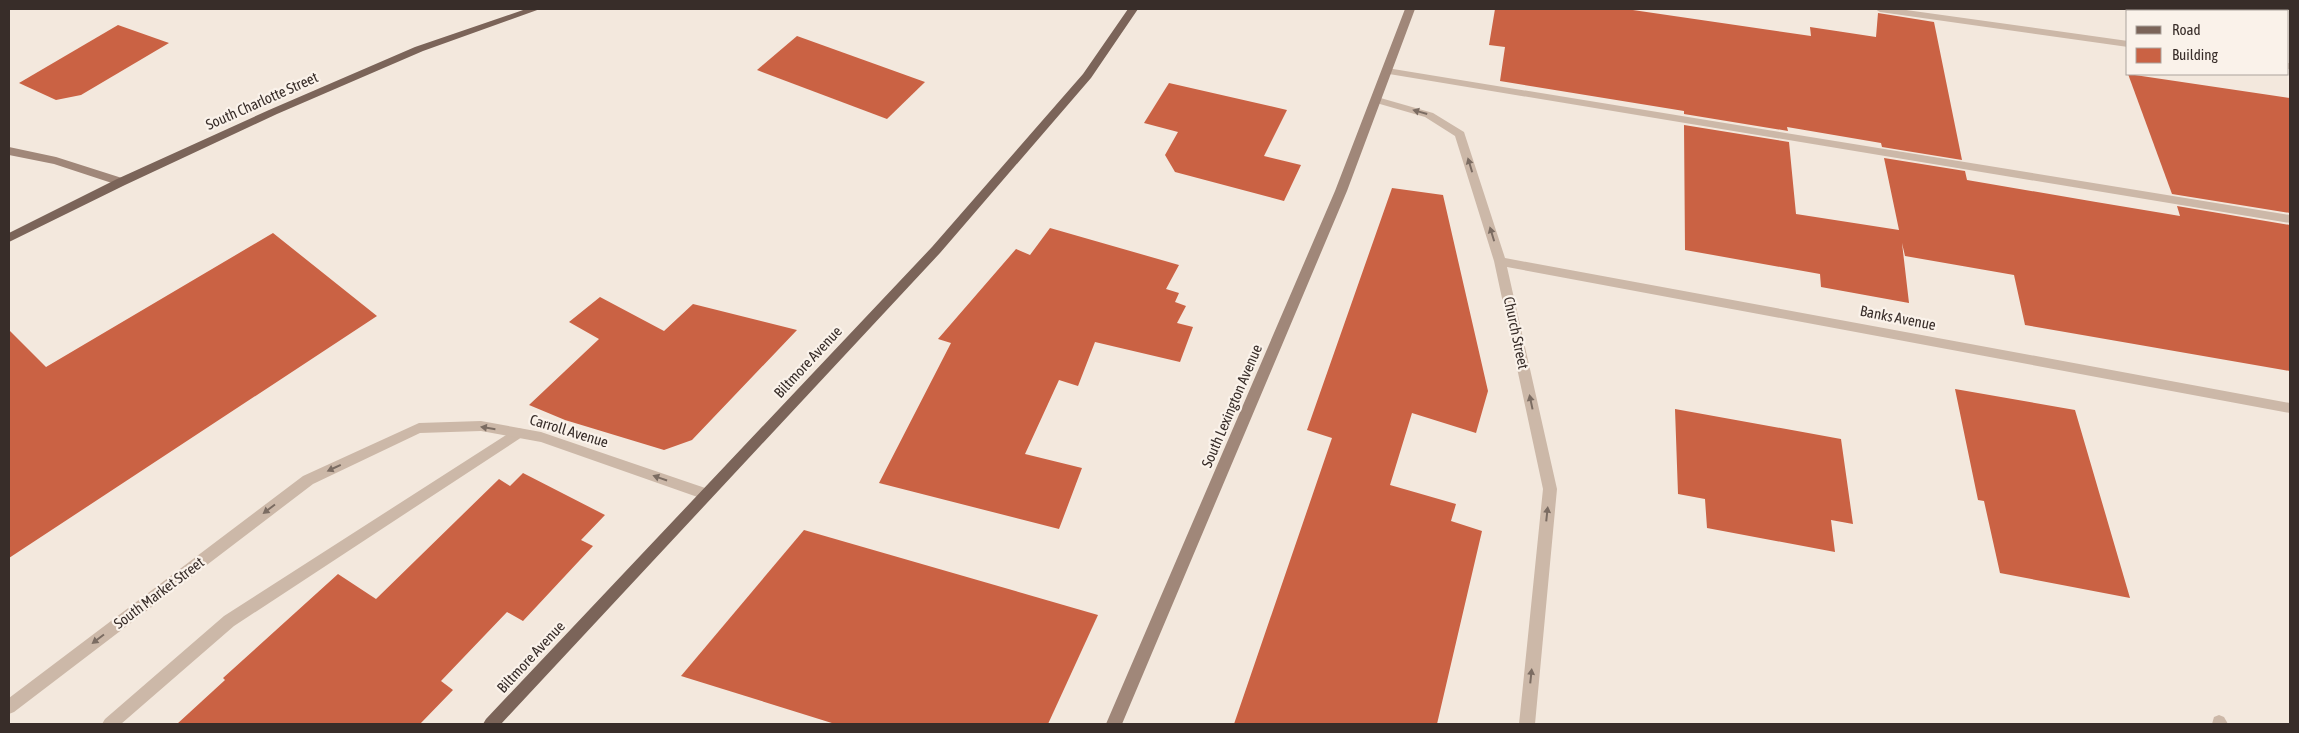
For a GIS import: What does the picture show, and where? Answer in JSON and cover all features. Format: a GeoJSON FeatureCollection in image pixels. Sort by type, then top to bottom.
{"type":"FeatureCollection","features":[{"type":"Feature","properties":{"kind":"main road","name":"South Charlotte Street"},"geometry":{"type":"LineString","coordinates":[[9,238],[120,182],[273,112],[419,49],[535,9]]}},
{"type":"Feature","properties":{"kind":"main road","name":"Biltmore Avenue"},"geometry":{"type":"LineString","coordinates":[[491,724],[936,250],[1087,76],[1134,9]]}},
{"type":"Feature","properties":{"kind":"main road"},"geometry":{"type":"LineString","coordinates":[[1377,100],[1410,9]]}},
{"type":"Feature","properties":{"kind":"main road","name":"South Lexington Avenue"},"geometry":{"type":"LineString","coordinates":[[1114,724],[1341,191],[1377,100]]}},
{"type":"Feature","properties":{"kind":"main road"},"geometry":{"type":"LineString","coordinates":[[9,151],[56,161],[120,182]]}},
{"type":"Feature","properties":{"kind":"street"},"geometry":{"type":"LineString","coordinates":[[1880,9],[2126,44]]}},
{"type":"Feature","properties":{"kind":"street"},"geometry":{"type":"LineString","coordinates":[[1387,71],[2290,219]]}},
{"type":"Feature","properties":{"kind":"street","name":"Church Street"},"geometry":{"type":"LineString","coordinates":[[1377,100],[1429,115],[1460,134],[1500,261],[1550,489],[1527,724]]}},
{"type":"Feature","properties":{"kind":"street","name":"Banks Avenue"},"geometry":{"type":"LineString","coordinates":[[1500,261],[2290,408]]}},
{"type":"Feature","properties":{"kind":"street","name":"Carroll Avenue"},"geometry":{"type":"LineString","coordinates":[[308,480],[419,428],[482,426],[541,437],[706,494]]}},
{"type":"Feature","properties":{"kind":"street"},"geometry":{"type":"LineString","coordinates":[[110,724],[229,621],[517,433]]}},
{"type":"Feature","properties":{"kind":"street","name":"South Market Street"},"geometry":{"type":"LineString","coordinates":[[9,706],[308,480]]}},
{"type":"Feature","properties":{"kind":"building"},"geometry":{"type":"Polygon","coordinates":[[[1495,9],[1626,9],[1811,36],[1810,27],[1876,37],[1878,13],[1934,22],[1962,160],[1882,147],[1881,143],[1787,127],[1788,131],[1684,114],[1684,111],[1500,81],[1505,47],[1489,45],[1495,9]]]}},
{"type":"Feature","properties":{"kind":"building"},"geometry":{"type":"Polygon","coordinates":[[[118,25],[169,43],[81,95],[56,100],[19,83],[118,25]]]}},
{"type":"Feature","properties":{"kind":"building"},"geometry":{"type":"Polygon","coordinates":[[[797,36],[925,82],[887,119],[757,70],[797,36]]]}},
{"type":"Feature","properties":{"kind":"building"},"geometry":{"type":"Polygon","coordinates":[[[2128,75],[2290,98],[2290,213],[2172,194],[2128,75]]]}},
{"type":"Feature","properties":{"kind":"building"},"geometry":{"type":"Polygon","coordinates":[[[1169,83],[1287,110],[1264,156],[1301,165],[1284,201],[1175,172],[1165,155],[1178,132],[1144,123],[1169,83]]]}},
{"type":"Feature","properties":{"kind":"building"},"geometry":{"type":"Polygon","coordinates":[[[1684,125],[1789,142],[1796,214],[1899,230],[1884,158],[1965,171],[1967,180],[2180,216],[2177,206],[2290,225],[2290,371],[2025,325],[2014,275],[1905,256],[1902,243],[1909,303],[1821,287],[1820,274],[1685,250],[1684,125]]]}},
{"type":"Feature","properties":{"kind":"building"},"geometry":{"type":"Polygon","coordinates":[[[1392,188],[1443,195],[1488,391],[1476,433],[1412,413],[1390,485],[1456,504],[1451,521],[1482,531],[1437,724],[1234,724],[1332,438],[1307,430],[1392,188]]]}},
{"type":"Feature","properties":{"kind":"building"},"geometry":{"type":"Polygon","coordinates":[[[1050,228],[1179,265],[1166,289],[1179,293],[1175,302],[1186,306],[1177,323],[1193,327],[1180,362],[1095,342],[1078,386],[1059,380],[1025,454],[1082,468],[1059,529],[879,483],[951,343],[938,339],[1016,249],[1030,255],[1050,228]]]}},
{"type":"Feature","properties":{"kind":"building"},"geometry":{"type":"Polygon","coordinates":[[[273,233],[377,316],[9,558],[9,330],[46,367],[273,233]]]}},
{"type":"Feature","properties":{"kind":"building"},"geometry":{"type":"Polygon","coordinates":[[[600,297],[664,331],[693,304],[797,330],[692,440],[664,450],[565,420],[529,405],[599,339],[569,322],[600,297]]]}},
{"type":"Feature","properties":{"kind":"building"},"geometry":{"type":"Polygon","coordinates":[[[1955,389],[2075,410],[2130,598],[2000,573],[1984,501],[1978,500],[1955,389]]]}},
{"type":"Feature","properties":{"kind":"building"},"geometry":{"type":"Polygon","coordinates":[[[1675,409],[1841,439],[1853,524],[1831,520],[1835,552],[1707,528],[1705,499],[1678,494],[1675,409]]]}},
{"type":"Feature","properties":{"kind":"building"},"geometry":{"type":"Polygon","coordinates":[[[523,473],[605,515],[581,540],[593,546],[523,621],[507,612],[441,681],[453,690],[420,724],[177,724],[225,680],[223,678],[338,574],[376,599],[499,479],[510,486],[523,473]]]}},
{"type":"Feature","properties":{"kind":"building"},"geometry":{"type":"Polygon","coordinates":[[[804,530],[1098,615],[1048,724],[835,724],[681,676],[804,530]]]}}]}
